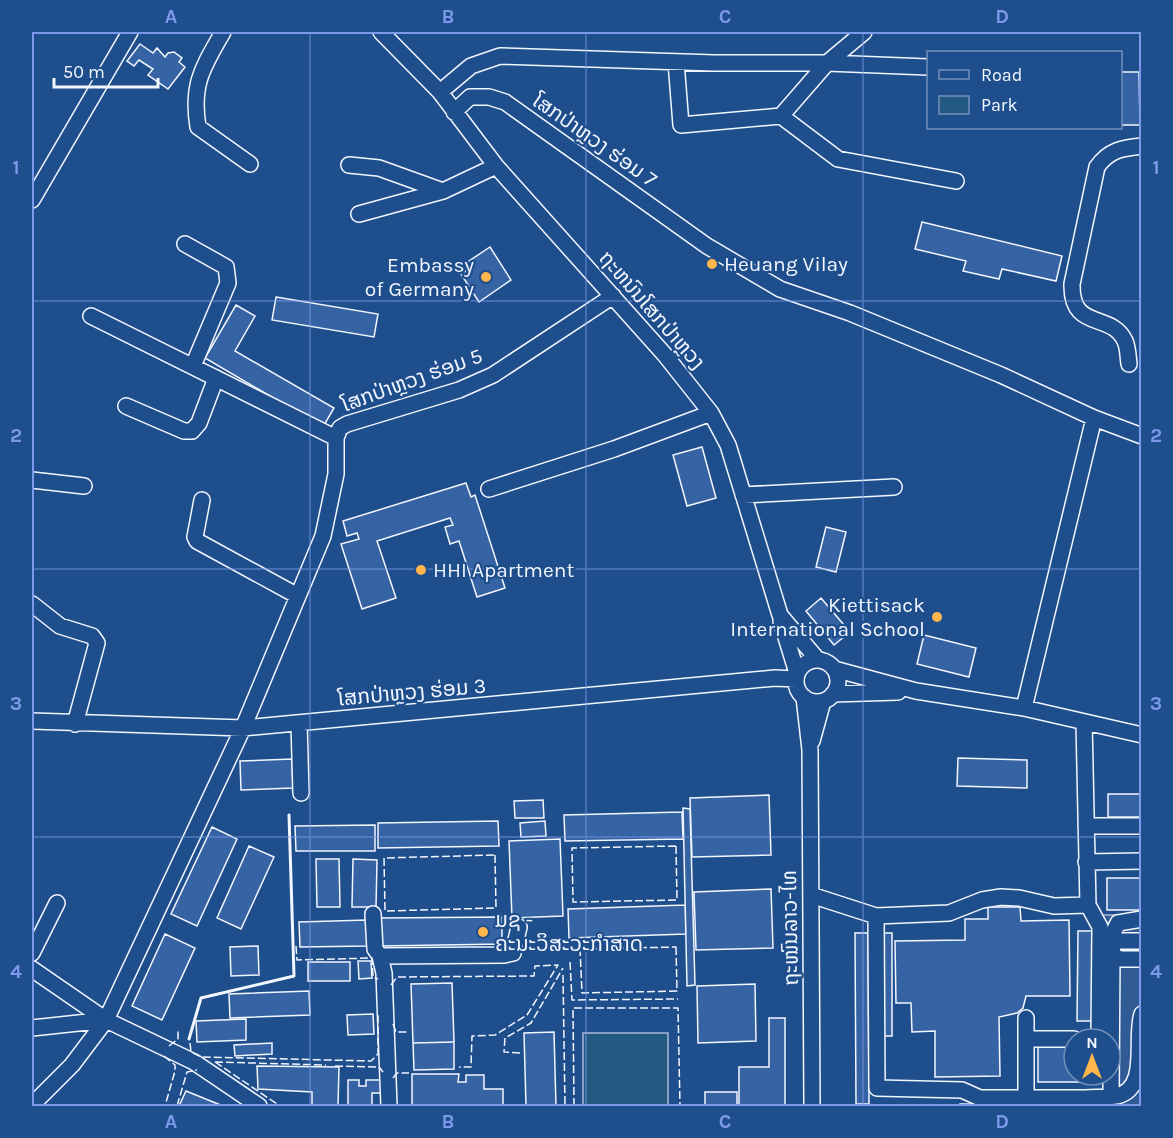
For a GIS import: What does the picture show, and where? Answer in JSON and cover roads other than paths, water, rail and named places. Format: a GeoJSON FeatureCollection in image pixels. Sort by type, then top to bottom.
{"type":"FeatureCollection","features":[{"type":"Feature","properties":{"kind":"street"},"geometry":{"type":"LineString","coordinates":[[32,200],[130,32]]}},
{"type":"Feature","properties":{"kind":"street"},"geometry":{"type":"LineString","coordinates":[[223,32],[198,78],[194,102],[198,126],[250,164]]}},
{"type":"Feature","properties":{"kind":"street","name":"ຖະຫນົນໂສກປ່າຫຼວງ"},"geometry":{"type":"LineString","coordinates":[[381,32],[440,92],[496,166],[689,383],[711,413],[728,445],[780,615],[818,660]]}},
{"type":"Feature","properties":{"kind":"street"},"geometry":{"type":"LineString","coordinates":[[781,116],[828,63],[864,32]]}},
{"type":"Feature","properties":{"kind":"street"},"geometry":{"type":"LineString","coordinates":[[440,92],[471,66],[500,56],[927,67]]}},
{"type":"Feature","properties":{"kind":"street"},"geometry":{"type":"LineString","coordinates":[[676,62],[681,125],[781,116],[838,159],[956,181]]}},
{"type":"Feature","properties":{"kind":"street","name":"ໂສກປ່າຫຼວງ ຮ່ອມ 7"},"geometry":{"type":"LineString","coordinates":[[454,112],[470,97],[489,97],[505,102],[707,246],[780,289],[1001,375],[1094,418]]}},
{"type":"Feature","properties":{"kind":"street"},"geometry":{"type":"LineString","coordinates":[[1130,364],[1126,342],[1119,333],[1080,314],[1072,300],[1072,285],[1097,167],[1105,156],[1118,149],[1142,146]]}},
{"type":"Feature","properties":{"kind":"street"},"geometry":{"type":"LineString","coordinates":[[349,165],[379,168],[443,190]]}},
{"type":"Feature","properties":{"kind":"street"},"geometry":{"type":"LineString","coordinates":[[359,214],[443,190],[496,166]]}},
{"type":"Feature","properties":{"kind":"street"},"geometry":{"type":"LineString","coordinates":[[184,244],[226,267],[229,274],[228,283],[193,366]]}},
{"type":"Feature","properties":{"kind":"street","name":"ໂສກປ່າຫຼວງ ຮ່ອມ 5"},"geometry":{"type":"LineString","coordinates":[[32,1105],[72,1065],[106,1020],[243,728],[322,536],[336,474],[336,438],[340,428],[459,390],[493,375],[613,296]]}},
{"type":"Feature","properties":{"kind":"street"},"geometry":{"type":"LineString","coordinates":[[91,316],[336,438]]}},
{"type":"Feature","properties":{"kind":"street"},"geometry":{"type":"LineString","coordinates":[[126,406],[184,431],[192,431],[199,423],[216,378]]}},
{"type":"Feature","properties":{"kind":"street"},"geometry":{"type":"LineString","coordinates":[[489,489],[711,413]]}},
{"type":"Feature","properties":{"kind":"street"},"geometry":{"type":"LineString","coordinates":[[1024,708],[1094,418],[1142,436]]}},
{"type":"Feature","properties":{"kind":"street"},"geometry":{"type":"LineString","coordinates":[[32,480],[84,486]]}},
{"type":"Feature","properties":{"kind":"street"},"geometry":{"type":"LineString","coordinates":[[743,495],[894,487]]}},
{"type":"Feature","properties":{"kind":"street"},"geometry":{"type":"LineString","coordinates":[[202,500],[195,537],[197,541],[296,595]]}},
{"type":"Feature","properties":{"kind":"street"},"geometry":{"type":"LineString","coordinates":[[32,604],[60,626],[92,636],[97,644],[75,724]]}},
{"type":"Feature","properties":{"kind":"street"},"geometry":{"type":"LineString","coordinates":[[780,615],[797,676],[796,686],[804,697],[916,691]]}},
{"type":"Feature","properties":{"kind":"street"},"geometry":{"type":"LineString","coordinates":[[797,676],[805,663],[818,660],[834,669],[916,691],[1024,708],[1142,735]]}},
{"type":"Feature","properties":{"kind":"street"},"geometry":{"type":"LineString","coordinates":[[828,697],[838,682],[834,669]]}},
{"type":"Feature","properties":{"kind":"street","name":"ໂສກປ່າຫຼວງ ຮ່ອມ 3"},"geometry":{"type":"LineString","coordinates":[[32,721],[243,728],[797,676]]}},
{"type":"Feature","properties":{"kind":"street","name":"ຖະໜົນລາວ-ໄທ"},"geometry":{"type":"LineString","coordinates":[[804,697],[810,750],[812,1107]]}},
{"type":"Feature","properties":{"kind":"street","name":"ຖະໜົນລາວ-ໄທ"},"geometry":{"type":"LineString","coordinates":[[810,750],[828,697]]}},
{"type":"Feature","properties":{"kind":"street"},"geometry":{"type":"LineString","coordinates":[[1084,722],[1088,905],[1100,927],[1099,1027]]}},
{"type":"Feature","properties":{"kind":"street"},"geometry":{"type":"LineString","coordinates":[[299,723],[301,793]]}},
{"type":"Feature","properties":{"kind":"street"},"geometry":{"type":"LineString","coordinates":[[1086,826],[1142,826]]}},
{"type":"Feature","properties":{"kind":"street"},"geometry":{"type":"LineString","coordinates":[[1086,862],[1142,861]]}},
{"type":"Feature","properties":{"kind":"street"},"geometry":{"type":"LineString","coordinates":[[811,895],[876,916],[949,913],[982,900],[1001,897],[1019,898],[1054,906],[1088,905]]}},
{"type":"Feature","properties":{"kind":"street"},"geometry":{"type":"LineString","coordinates":[[32,953],[57,903]]}},
{"type":"Feature","properties":{"kind":"street"},"geometry":{"type":"LineString","coordinates":[[374,914],[375,949],[380,956],[384,974],[389,1107]]}},
{"type":"Feature","properties":{"kind":"street"},"geometry":{"type":"LineString","coordinates":[[876,916],[877,1088],[962,1090],[980,1098],[1026,1098],[1086,1104],[1111,1096],[1119,1096],[1132,1087],[1137,1076],[1142,1014]]}},
{"type":"Feature","properties":{"kind":"street"},"geometry":{"type":"LineString","coordinates":[[1111,1096],[1112,948],[1118,923],[1142,919]]}},
{"type":"Feature","properties":{"kind":"street"},"geometry":{"type":"LineString","coordinates":[[380,956],[504,955],[513,953],[519,927]]}},
{"type":"Feature","properties":{"kind":"street"},"geometry":{"type":"LineString","coordinates":[[1112,948],[1142,941]]}},
{"type":"Feature","properties":{"kind":"street"},"geometry":{"type":"LineString","coordinates":[[1112,948],[1121,959],[1142,959]]}},
{"type":"Feature","properties":{"kind":"street"},"geometry":{"type":"LineString","coordinates":[[32,969],[106,1020],[194,1062],[259,1107]]}},
{"type":"Feature","properties":{"kind":"street"},"geometry":{"type":"LineString","coordinates":[[1026,1018],[1026,1098]]}},
{"type":"Feature","properties":{"kind":"street"},"geometry":{"type":"LineString","coordinates":[[32,1028],[106,1020]]}},
{"type":"Feature","properties":{"kind":"street"},"geometry":{"type":"LineString","coordinates":[[1026,1039],[1062,1039]]}},
{"type":"Feature","properties":{"kind":"place","name":"Heuang Vilay"},"geometry":{"type":"Point","coordinates":[712,264]}},
{"type":"Feature","properties":{"kind":"place","name":"Embassy of Germany"},"geometry":{"type":"Point","coordinates":[486,277]}},
{"type":"Feature","properties":{"kind":"place","name":"HHI Apartment"},"geometry":{"type":"Point","coordinates":[421,570]}},
{"type":"Feature","properties":{"kind":"place","name":"Kiettisack International School"},"geometry":{"type":"Point","coordinates":[937,617]}},
{"type":"Feature","properties":{"kind":"place","name":"ມຊ - ຄະນະວິສະວະກຳສາດ"},"geometry":{"type":"Point","coordinates":[483,932]}}]}
